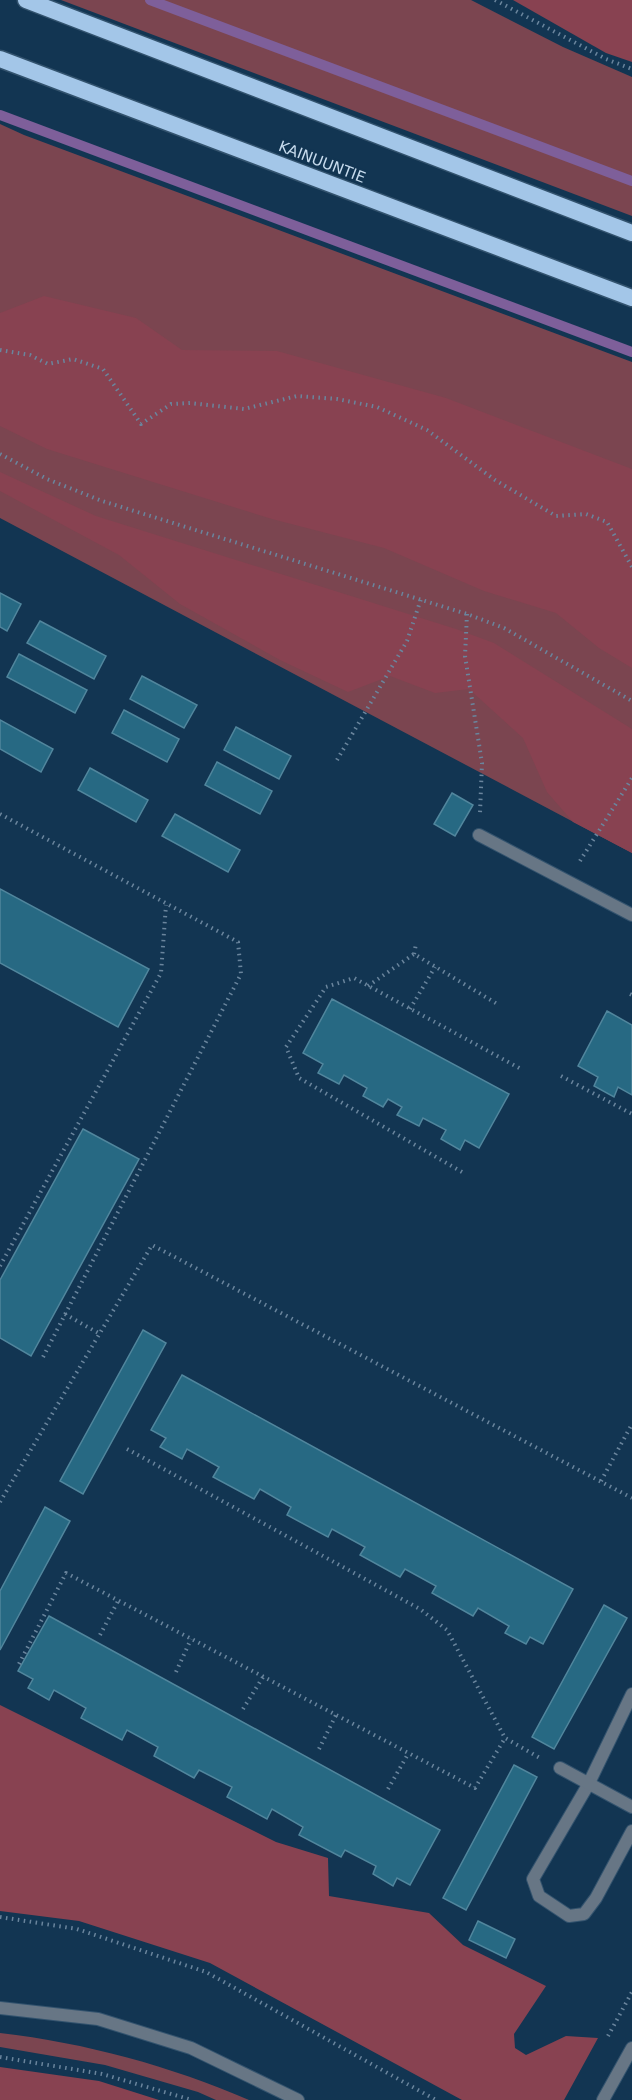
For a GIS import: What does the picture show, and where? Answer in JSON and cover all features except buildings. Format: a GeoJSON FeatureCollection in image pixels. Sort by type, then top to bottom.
{"type":"FeatureCollection","features":[{"type":"Feature","properties":{"kind":"highway"},"geometry":{"type":"LineString","coordinates":[[26,0],[632,233]]}},
{"type":"Feature","properties":{"kind":"highway","name":"KAINUUNTIE"},"geometry":{"type":"LineString","coordinates":[[0,59],[632,298]]}},
{"type":"Feature","properties":{"kind":"street"},"geometry":{"type":"LineString","coordinates":[[479,835],[632,915]]}},
{"type":"Feature","properties":{"kind":"street"},"geometry":{"type":"LineString","coordinates":[[632,1694],[588,1785],[533,1879],[539,1896],[569,1916],[584,1914],[596,1898],[632,1831]]}},
{"type":"Feature","properties":{"kind":"street"},"geometry":{"type":"LineString","coordinates":[[560,1768],[632,1807]]}},
{"type":"Feature","properties":{"kind":"street"},"geometry":{"type":"LineString","coordinates":[[0,2008],[98,2019],[160,2038],[191,2048],[298,2100]]}},
{"type":"Feature","properties":{"kind":"street"},"geometry":{"type":"LineString","coordinates":[[603,2100],[632,2048]]}},
{"type":"Feature","properties":{"kind":"path"},"geometry":{"type":"LineString","coordinates":[[495,0],[606,59],[632,69]]}},
{"type":"Feature","properties":{"kind":"path"},"geometry":{"type":"LineString","coordinates":[[0,350],[30,356],[48,364],[73,359],[103,369],[141,424],[171,404],[190,403],[244,410],[297,396],[337,399],[377,406],[427,430],[495,480],[556,516],[586,514],[607,522],[632,567]]}},
{"type":"Feature","properties":{"kind":"path"},"geometry":{"type":"LineString","coordinates":[[0,454],[47,479],[102,501],[467,614],[504,628],[632,701]]}},
{"type":"Feature","properties":{"kind":"path"},"geometry":{"type":"LineString","coordinates":[[338,760],[407,641],[421,600]]}},
{"type":"Feature","properties":{"kind":"path"},"geometry":{"type":"LineString","coordinates":[[467,614],[465,656],[482,763],[479,835]]}},
{"type":"Feature","properties":{"kind":"path"},"geometry":{"type":"LineString","coordinates":[[567,881],[632,778]]}},
{"type":"Feature","properties":{"kind":"path"},"geometry":{"type":"LineString","coordinates":[[0,814],[238,942],[241,974],[41,1361]]}},
{"type":"Feature","properties":{"kind":"path"},"geometry":{"type":"LineString","coordinates":[[0,1266],[161,973],[166,905]]}},
{"type":"Feature","properties":{"kind":"path"},"geometry":{"type":"LineString","coordinates":[[368,986],[414,954],[416,944]]}},
{"type":"Feature","properties":{"kind":"path"},"geometry":{"type":"LineString","coordinates":[[414,954],[499,1005]]}},
{"type":"Feature","properties":{"kind":"path"},"geometry":{"type":"LineString","coordinates":[[410,1009],[435,967]]}},
{"type":"Feature","properties":{"kind":"path"},"geometry":{"type":"LineString","coordinates":[[462,1172],[298,1078],[286,1047],[326,987],[354,978],[521,1069]]}},
{"type":"Feature","properties":{"kind":"path"},"geometry":{"type":"LineString","coordinates":[[561,1076],[632,1114]]}},
{"type":"Feature","properties":{"kind":"path"},"geometry":{"type":"LineString","coordinates":[[0,1502],[2,1495],[152,1245],[632,1498]]}},
{"type":"Feature","properties":{"kind":"path"},"geometry":{"type":"LineString","coordinates":[[65,1314],[100,1334]]}},
{"type":"Feature","properties":{"kind":"path"},"geometry":{"type":"LineString","coordinates":[[601,1480],[632,1424]]}},
{"type":"Feature","properties":{"kind":"path"},"geometry":{"type":"LineString","coordinates":[[127,1449],[420,1609],[447,1630],[505,1738],[560,1768]]}},
{"type":"Feature","properties":{"kind":"path"},"geometry":{"type":"LineString","coordinates":[[19,1664],[66,1573],[475,1788],[505,1738]]}},
{"type":"Feature","properties":{"kind":"path"},"geometry":{"type":"LineString","coordinates":[[100,1635],[118,1600]]}},
{"type":"Feature","properties":{"kind":"path"},"geometry":{"type":"LineString","coordinates":[[176,1672],[191,1639]]}},
{"type":"Feature","properties":{"kind":"path"},"geometry":{"type":"LineString","coordinates":[[243,1709],[263,1677]]}},
{"type":"Feature","properties":{"kind":"path"},"geometry":{"type":"LineString","coordinates":[[319,1749],[336,1715]]}},
{"type":"Feature","properties":{"kind":"path"},"geometry":{"type":"LineString","coordinates":[[388,1789],[408,1754]]}},
{"type":"Feature","properties":{"kind":"path"},"geometry":{"type":"LineString","coordinates":[[0,1917],[77,1929],[206,1972],[436,2100]]}},
{"type":"Feature","properties":{"kind":"path"},"geometry":{"type":"LineString","coordinates":[[0,2057],[102,2074],[192,2100]]}},
{"type":"Feature","properties":{"kind":"shaded area"},"geometry":{"type":"Polygon","coordinates":[[[61,0],[471,0],[563,47],[632,77],[632,216],[61,0]]]}},
{"type":"Feature","properties":{"kind":"shaded area"},"geometry":{"type":"Polygon","coordinates":[[[513,0],[632,0],[632,62],[606,53],[513,0]]]}},
{"type":"Feature","properties":{"kind":"shaded area"},"geometry":{"type":"Polygon","coordinates":[[[0,124],[24,135],[632,362],[632,853],[0,518],[0,124]]]}},
{"type":"Feature","properties":{"kind":"shaded area"},"geometry":{"type":"Polygon","coordinates":[[[44,296],[136,318],[182,350],[277,351],[446,398],[632,469],[632,668],[599,648],[556,613],[484,591],[384,548],[272,519],[47,449],[0,426],[0,313],[44,296]]]}},
{"type":"Feature","properties":{"kind":"shaded area"},"geometry":{"type":"Polygon","coordinates":[[[0,472],[96,516],[494,643],[632,729],[632,853],[573,822],[547,792],[523,738],[469,689],[435,693],[390,676],[348,692],[280,660],[180,604],[119,555],[0,491],[0,472]]]}},
{"type":"Feature","properties":{"kind":"shaded area"},"geometry":{"type":"Polygon","coordinates":[[[0,1705],[276,1842],[328,1858],[329,1896],[429,1913],[463,1945],[546,1986],[514,2034],[515,2048],[526,2055],[566,2036],[598,2038],[564,2100],[462,2100],[210,1963],[79,1921],[0,1911],[0,1705]]]}},
{"type":"Feature","properties":{"kind":"shaded area"},"geometry":{"type":"Polygon","coordinates":[[[0,2033],[64,2043],[158,2066],[249,2100],[216,2100],[198,2092],[105,2065],[0,2047],[0,2033]]]}},
{"type":"Feature","properties":{"kind":"shaded area"},"geometry":{"type":"Polygon","coordinates":[[[0,2067],[99,2081],[159,2100],[0,2100],[0,2067]]]}},
{"type":"Feature","properties":{"kind":"waterway"},"geometry":{"type":"LineString","coordinates":[[150,0],[632,181]]}},
{"type":"Feature","properties":{"kind":"waterway"},"geometry":{"type":"LineString","coordinates":[[0,115],[632,352]]}}]}
